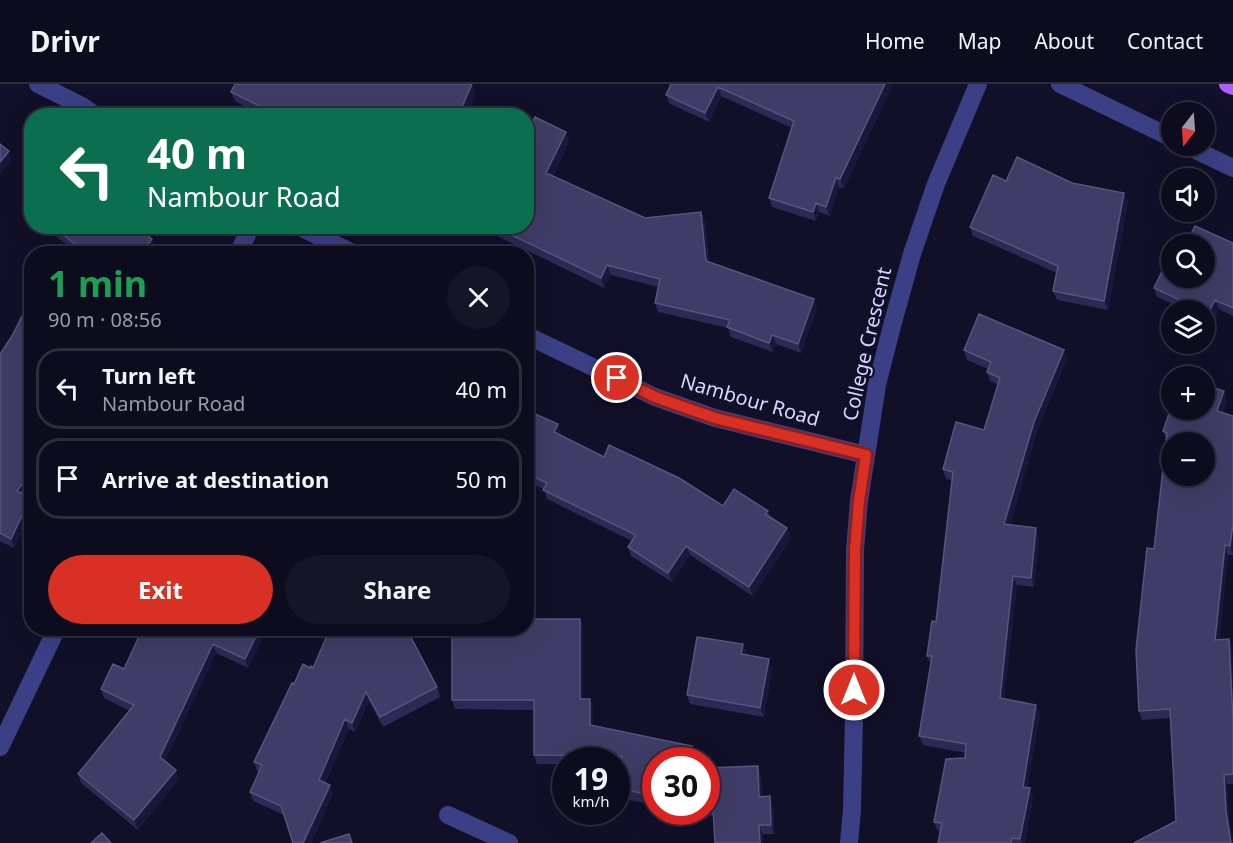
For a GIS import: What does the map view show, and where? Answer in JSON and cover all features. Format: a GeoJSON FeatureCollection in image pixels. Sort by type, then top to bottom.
{"type":"FeatureCollection","features":[{"type":"Feature","properties":{"kind":"main road"},"geometry":{"type":"LineString","coordinates":[[1228,84],[1233,86]]}},
{"type":"Feature","properties":{"kind":"street"},"geometry":{"type":"LineString","coordinates":[[38,84],[85,108]]}},
{"type":"Feature","properties":{"kind":"street","name":"College Crescent"},"geometry":{"type":"LineString","coordinates":[[849,843],[854,714],[855,550],[859,501],[877,385],[912,254],[936,184],[978,84]]}},
{"type":"Feature","properties":{"kind":"street"},"geometry":{"type":"LineString","coordinates":[[1060,84],[1161,133]]}},
{"type":"Feature","properties":{"kind":"street"},"geometry":{"type":"LineString","coordinates":[[1208,156],[1233,168]]}},
{"type":"Feature","properties":{"kind":"street"},"geometry":{"type":"LineString","coordinates":[[314,234],[339,246]]}},
{"type":"Feature","properties":{"kind":"street","name":"Nambour Road"},"geometry":{"type":"LineString","coordinates":[[534,339],[655,397],[715,418],[866,455]]}},
{"type":"Feature","properties":{"kind":"street"},"geometry":{"type":"LineString","coordinates":[[0,747],[53,636]]}},
{"type":"Feature","properties":{"kind":"street"},"geometry":{"type":"LineString","coordinates":[[448,815],[509,843]]}},
{"type":"Feature","properties":{"kind":"building"},"geometry":{"type":"Polygon","coordinates":[[[235,84],[472,84],[462,108],[264,108],[231,92],[235,84]]]}},
{"type":"Feature","properties":{"kind":"building"},"geometry":{"type":"Polygon","coordinates":[[[671,84],[885,84],[840,179],[836,178],[826,207],[816,203],[813,212],[769,198],[794,121],[718,87],[705,113],[666,95],[671,84]]]}},
{"type":"Feature","properties":{"kind":"building"},"geometry":{"type":"Polygon","coordinates":[[[535,117],[566,132],[546,173],[645,218],[701,212],[706,261],[814,299],[798,344],[772,335],[769,343],[727,327],[730,320],[655,303],[660,279],[607,265],[601,278],[510,234],[534,234],[535,117]]]}},
{"type":"Feature","properties":{"kind":"building"},"geometry":{"type":"Polygon","coordinates":[[[0,144],[9,151],[0,162],[0,144]]]}},
{"type":"Feature","properties":{"kind":"building"},"geometry":{"type":"Polygon","coordinates":[[[1017,157],[1072,183],[1124,193],[1104,301],[1053,291],[1058,266],[970,227],[993,175],[1006,181],[1017,157]]]}},
{"type":"Feature","properties":{"kind":"building"},"geometry":{"type":"Polygon","coordinates":[[[1195,226],[1213,234],[1191,234],[1195,226]]]}},
{"type":"Feature","properties":{"kind":"building"},"geometry":{"type":"Polygon","coordinates":[[[62,234],[145,234],[152,239],[147,246],[78,246],[62,234]]]}},
{"type":"Feature","properties":{"kind":"building"},"geometry":{"type":"Polygon","coordinates":[[[1215,235],[1233,243],[1233,308],[1215,300],[1180,300],[1154,288],[1161,274],[1161,288],[1215,288],[1215,235]]]}},
{"type":"Feature","properties":{"kind":"building"},"geometry":{"type":"Polygon","coordinates":[[[24,312],[24,482],[17,491],[24,494],[24,512],[11,539],[0,533],[0,354],[24,312]]]}},
{"type":"Feature","properties":{"kind":"building"},"geometry":{"type":"Polygon","coordinates":[[[979,314],[1064,350],[1034,422],[1004,524],[1036,528],[1031,578],[1013,576],[1000,698],[1036,705],[1023,787],[1030,788],[1020,839],[1012,838],[1011,843],[938,843],[942,823],[934,822],[946,759],[965,758],[966,744],[919,736],[932,656],[927,656],[932,621],[936,622],[953,472],[943,469],[956,422],[984,430],[1000,378],[987,372],[991,362],[964,350],[979,314]]]}},
{"type":"Feature","properties":{"kind":"building"},"geometry":{"type":"Polygon","coordinates":[[[1215,388],[1224,391],[1217,411],[1233,416],[1233,524],[1230,546],[1225,545],[1215,640],[1229,639],[1233,774],[1224,775],[1231,843],[1134,843],[1176,821],[1170,709],[1139,711],[1136,650],[1147,548],[1154,549],[1161,486],[1215,486],[1215,432],[1163,431],[1167,420],[1215,420],[1215,388]]]}},
{"type":"Feature","properties":{"kind":"building"},"geometry":{"type":"Polygon","coordinates":[[[534,414],[558,424],[554,432],[604,457],[609,445],[679,478],[723,506],[734,489],[768,511],[765,514],[787,528],[749,587],[686,546],[668,573],[628,547],[636,535],[543,490],[547,483],[534,477],[534,414]]]}},
{"type":"Feature","properties":{"kind":"building"},"geometry":{"type":"Polygon","coordinates":[[[534,619],[580,619],[580,699],[590,699],[590,725],[692,747],[642,747],[642,793],[630,791],[630,747],[552,747],[552,755],[534,755],[534,700],[452,700],[452,636],[534,636],[534,619]]]}},
{"type":"Feature","properties":{"kind":"building"},"geometry":{"type":"Polygon","coordinates":[[[139,636],[256,636],[245,659],[213,644],[160,757],[176,770],[134,820],[78,774],[134,705],[101,689],[113,664],[124,669],[139,636]]]}},
{"type":"Feature","properties":{"kind":"building"},"geometry":{"type":"Polygon","coordinates":[[[330,636],[410,636],[437,687],[380,717],[366,692],[352,723],[345,719],[319,780],[330,785],[303,843],[293,843],[281,806],[250,792],[262,765],[254,762],[303,664],[313,668],[326,638],[330,636]]]}},
{"type":"Feature","properties":{"kind":"building"},"geometry":{"type":"Polygon","coordinates":[[[697,637],[743,644],[741,654],[769,659],[760,708],[687,695],[697,637]]]}},
{"type":"Feature","properties":{"kind":"building"},"geometry":{"type":"Polygon","coordinates":[[[758,766],[759,797],[770,796],[771,825],[759,825],[760,843],[715,843],[714,825],[720,825],[720,767],[758,766]]]}},
{"type":"Feature","properties":{"kind":"building"},"geometry":{"type":"Polygon","coordinates":[[[102,833],[111,843],[91,843],[102,833]]]}},
{"type":"Feature","properties":{"kind":"building"},"geometry":{"type":"Polygon","coordinates":[[[349,834],[352,843],[320,843],[349,834]]]}},
{"type":"Feature","properties":{"kind":"route"},"geometry":{"type":"LineString","coordinates":[[617,378],[655,397],[715,418],[866,455],[855,550],[854,690]]}}]}
